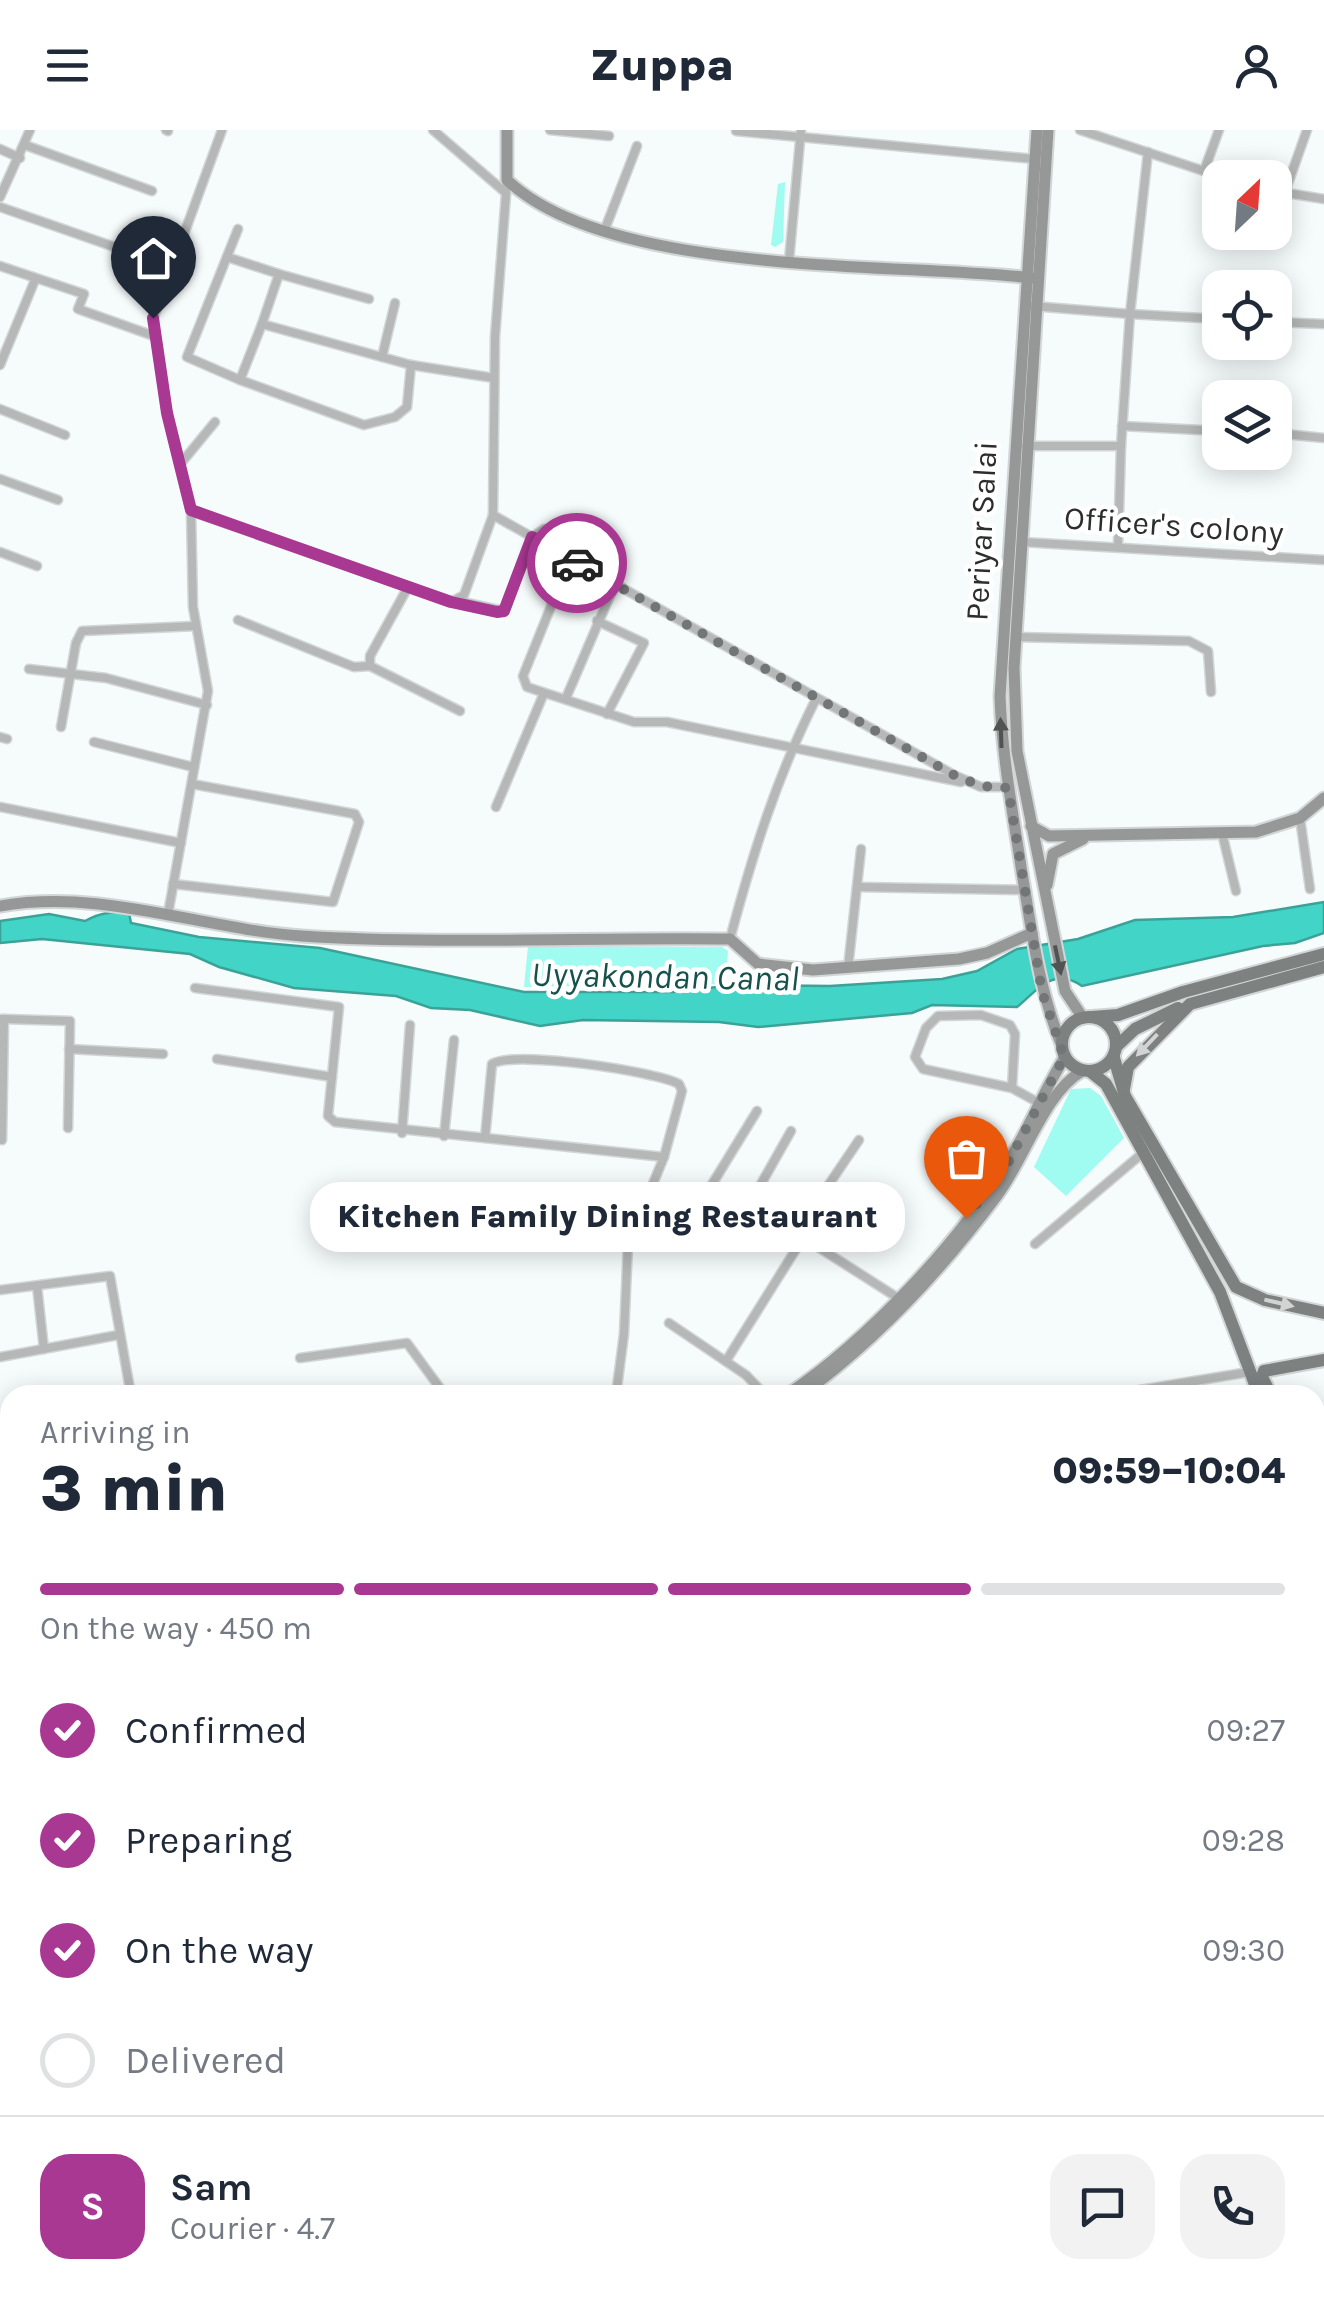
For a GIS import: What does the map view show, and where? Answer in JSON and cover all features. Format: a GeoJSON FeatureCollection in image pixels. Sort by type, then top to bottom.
{"type":"FeatureCollection","features":[{"type":"Feature","properties":{"kind":"main road"},"geometry":{"type":"LineString","coordinates":[[507,130],[507,187],[604,230],[672,248],[789,261],[1030,277]]}},
{"type":"Feature","properties":{"kind":"main road","name":"Periyar Salai"},"geometry":{"type":"LineString","coordinates":[[1037,130],[1014,541],[1000,696],[1008,788],[1042,992],[1063,1052]]}},
{"type":"Feature","properties":{"kind":"main road","name":"Periyar Salai"},"geometry":{"type":"LineString","coordinates":[[1030,277],[1048,130]]}},
{"type":"Feature","properties":{"kind":"main road","name":"Periyar Salai"},"geometry":{"type":"LineString","coordinates":[[1028,306],[1026,446],[1014,541],[1017,751],[1065,991],[1087,1017]]}},
{"type":"Feature","properties":{"kind":"main road"},"geometry":{"type":"LineString","coordinates":[[1030,823],[1042,835],[1256,832],[1300,818],[1324,798]]}},
{"type":"Feature","properties":{"kind":"main road"},"geometry":{"type":"LineString","coordinates":[[1046,899],[1048,863],[1053,854],[1062,846],[1092,836]]}},
{"type":"Feature","properties":{"kind":"main road"},"geometry":{"type":"LineString","coordinates":[[0,906],[73,902],[168,914],[248,930],[382,940],[730,939],[758,964],[848,969],[959,959],[986,953],[1032,933]]}},
{"type":"Feature","properties":{"kind":"main road"},"geometry":{"type":"LineString","coordinates":[[802,1385],[898,1298],[986,1192],[1039,1103],[1063,1052],[1065,1031],[1087,1017],[1118,1015],[1183,992],[1324,954]]}},
{"type":"Feature","properties":{"kind":"main road"},"geometry":{"type":"LineString","coordinates":[[812,1385],[934,1277],[1019,1166],[1056,1094],[1115,1052],[1146,1023],[1190,1004],[1324,967]]}},
{"type":"Feature","properties":{"kind":"main road"},"geometry":{"type":"LineString","coordinates":[[1125,1096],[1128,1067],[1190,1004]]}},
{"type":"Feature","properties":{"kind":"main road"},"geometry":{"type":"LineString","coordinates":[[1087,1017],[1108,1024],[1125,1096],[1236,1287],[1265,1300],[1324,1313]]}},
{"type":"Feature","properties":{"kind":"main road"},"geometry":{"type":"LineString","coordinates":[[1063,1052],[1082,1073],[1106,1084],[1220,1292],[1255,1385]]}},
{"type":"Feature","properties":{"kind":"main road"},"geometry":{"type":"LineString","coordinates":[[1220,1292],[1236,1287]]}},
{"type":"Feature","properties":{"kind":"main road"},"geometry":{"type":"LineString","coordinates":[[1266,1385],[1264,1371],[1324,1360]]}},
{"type":"Feature","properties":{"kind":"street"},"geometry":{"type":"LineString","coordinates":[[0,197],[30,130]]}},
{"type":"Feature","properties":{"kind":"street"},"geometry":{"type":"LineString","coordinates":[[168,914],[207,705],[196,626],[191,510],[167,413],[153,318],[222,130]]}},
{"type":"Feature","properties":{"kind":"street"},"geometry":{"type":"LineString","coordinates":[[433,130],[507,187],[494,378],[493,515],[478,565],[458,601]]}},
{"type":"Feature","properties":{"kind":"street"},"geometry":{"type":"LineString","coordinates":[[550,130],[609,136]]}},
{"type":"Feature","properties":{"kind":"street"},"geometry":{"type":"LineString","coordinates":[[1080,130],[1202,170]]}},
{"type":"Feature","properties":{"kind":"street"},"geometry":{"type":"LineString","coordinates":[[1208,160],[1219,130]]}},
{"type":"Feature","properties":{"kind":"street"},"geometry":{"type":"LineString","coordinates":[[1292,164],[1307,130]]}},
{"type":"Feature","properties":{"kind":"street"},"geometry":{"type":"LineString","coordinates":[[736,131],[800,133],[1035,159]]}},
{"type":"Feature","properties":{"kind":"street"},"geometry":{"type":"LineString","coordinates":[[789,261],[800,133]]}},
{"type":"Feature","properties":{"kind":"street"},"geometry":{"type":"LineString","coordinates":[[25,145],[152,190]]}},
{"type":"Feature","properties":{"kind":"street"},"geometry":{"type":"LineString","coordinates":[[604,230],[637,146]]}},
{"type":"Feature","properties":{"kind":"street"},"geometry":{"type":"LineString","coordinates":[[0,149],[20,158]]}},
{"type":"Feature","properties":{"kind":"street"},"geometry":{"type":"LineString","coordinates":[[1118,546],[1130,314],[1148,152]]}},
{"type":"Feature","properties":{"kind":"street"},"geometry":{"type":"LineString","coordinates":[[1292,194],[1324,199]]}},
{"type":"Feature","properties":{"kind":"street"},"geometry":{"type":"LineString","coordinates":[[0,207],[169,266]]}},
{"type":"Feature","properties":{"kind":"street"},"geometry":{"type":"LineString","coordinates":[[238,229],[187,357],[240,380],[372,426],[395,418],[407,407],[411,365]]}},
{"type":"Feature","properties":{"kind":"street"},"geometry":{"type":"LineString","coordinates":[[228,258],[369,299]]}},
{"type":"Feature","properties":{"kind":"street"},"geometry":{"type":"LineString","coordinates":[[0,266],[84,294],[78,310],[154,336]]}},
{"type":"Feature","properties":{"kind":"street"},"geometry":{"type":"LineString","coordinates":[[240,380],[279,274]]}},
{"type":"Feature","properties":{"kind":"street"},"geometry":{"type":"LineString","coordinates":[[0,365],[35,280]]}},
{"type":"Feature","properties":{"kind":"street"},"geometry":{"type":"LineString","coordinates":[[382,357],[395,303]]}},
{"type":"Feature","properties":{"kind":"street"},"geometry":{"type":"LineString","coordinates":[[1028,306],[1202,318]]}},
{"type":"Feature","properties":{"kind":"street"},"geometry":{"type":"LineString","coordinates":[[1292,323],[1324,324]]}},
{"type":"Feature","properties":{"kind":"street"},"geometry":{"type":"LineString","coordinates":[[262,324],[411,365],[494,378]]}},
{"type":"Feature","properties":{"kind":"street"},"geometry":{"type":"LineString","coordinates":[[0,409],[65,435]]}},
{"type":"Feature","properties":{"kind":"street"},"geometry":{"type":"LineString","coordinates":[[182,462],[215,422]]}},
{"type":"Feature","properties":{"kind":"street"},"geometry":{"type":"LineString","coordinates":[[1122,426],[1202,430]]}},
{"type":"Feature","properties":{"kind":"street"},"geometry":{"type":"LineString","coordinates":[[1292,435],[1324,438]]}},
{"type":"Feature","properties":{"kind":"street"},"geometry":{"type":"LineString","coordinates":[[1026,446],[1121,446]]}},
{"type":"Feature","properties":{"kind":"street"},"geometry":{"type":"LineString","coordinates":[[0,479],[58,500]]}},
{"type":"Feature","properties":{"kind":"street"},"geometry":{"type":"LineString","coordinates":[[191,510],[451,602],[504,611],[532,537],[544,529]]}},
{"type":"Feature","properties":{"kind":"street"},"geometry":{"type":"LineString","coordinates":[[493,515],[816,699],[981,786]]}},
{"type":"Feature","properties":{"kind":"street","name":"Officer's colony"},"geometry":{"type":"LineString","coordinates":[[1014,541],[1324,560]]}},
{"type":"Feature","properties":{"kind":"street"},"geometry":{"type":"LineString","coordinates":[[0,552],[37,566]]}},
{"type":"Feature","properties":{"kind":"street"},"geometry":{"type":"LineString","coordinates":[[570,559],[523,676],[527,688],[634,722],[667,722],[981,786],[1008,788]]}},
{"type":"Feature","properties":{"kind":"street"},"geometry":{"type":"LineString","coordinates":[[566,698],[615,584]]}},
{"type":"Feature","properties":{"kind":"street"},"geometry":{"type":"LineString","coordinates":[[370,666],[370,656],[408,587]]}},
{"type":"Feature","properties":{"kind":"street"},"geometry":{"type":"LineString","coordinates":[[238,620],[354,666],[370,666],[460,710]]}},
{"type":"Feature","properties":{"kind":"street"},"geometry":{"type":"LineString","coordinates":[[598,621],[644,643],[607,714]]}},
{"type":"Feature","properties":{"kind":"street"},"geometry":{"type":"LineString","coordinates":[[61,727],[69,673],[82,631],[196,626]]}},
{"type":"Feature","properties":{"kind":"street"},"geometry":{"type":"LineString","coordinates":[[1014,637],[1188,640],[1208,651],[1211,692]]}},
{"type":"Feature","properties":{"kind":"street"},"geometry":{"type":"LineString","coordinates":[[28,669],[69,673],[207,705]]}},
{"type":"Feature","properties":{"kind":"street"},"geometry":{"type":"LineString","coordinates":[[496,807],[544,693]]}},
{"type":"Feature","properties":{"kind":"street"},"geometry":{"type":"LineString","coordinates":[[730,939],[758,839],[792,747],[816,699]]}},
{"type":"Feature","properties":{"kind":"street"},"geometry":{"type":"LineString","coordinates":[[94,742],[193,767]]}},
{"type":"Feature","properties":{"kind":"street"},"geometry":{"type":"LineString","coordinates":[[174,884],[333,902],[359,822],[355,814],[192,784]]}},
{"type":"Feature","properties":{"kind":"street"},"geometry":{"type":"LineString","coordinates":[[0,807],[181,843]]}},
{"type":"Feature","properties":{"kind":"street"},"geometry":{"type":"LineString","coordinates":[[1300,818],[1310,889]]}},
{"type":"Feature","properties":{"kind":"street"},"geometry":{"type":"LineString","coordinates":[[1222,832],[1236,892]]}},
{"type":"Feature","properties":{"kind":"street"},"geometry":{"type":"LineString","coordinates":[[848,969],[861,848]]}},
{"type":"Feature","properties":{"kind":"street"},"geometry":{"type":"LineString","coordinates":[[857,887],[1025,890]]}},
{"type":"Feature","properties":{"kind":"street"},"geometry":{"type":"LineString","coordinates":[[195,988],[340,1007],[331,1120],[402,1133],[664,1157]]}},
{"type":"Feature","properties":{"kind":"street"},"geometry":{"type":"LineString","coordinates":[[1012,1088],[1015,1034],[1010,1025],[981,1015],[932,1020],[916,1053],[919,1066],[1012,1088],[1039,1103]]}},
{"type":"Feature","properties":{"kind":"street"},"geometry":{"type":"LineString","coordinates":[[2,1140],[2,1019],[70,1021],[68,1128]]}},
{"type":"Feature","properties":{"kind":"street"},"geometry":{"type":"LineString","coordinates":[[402,1133],[410,1024]]}},
{"type":"Feature","properties":{"kind":"street"},"geometry":{"type":"LineString","coordinates":[[444,1136],[454,1040]]}},
{"type":"Feature","properties":{"kind":"street"},"geometry":{"type":"LineString","coordinates":[[69,1049],[163,1054]]}},
{"type":"Feature","properties":{"kind":"street"},"geometry":{"type":"LineString","coordinates":[[485,1138],[492,1064],[500,1059],[624,1071],[679,1084],[682,1091],[664,1157],[628,1244],[617,1385]]}},
{"type":"Feature","properties":{"kind":"street"},"geometry":{"type":"LineString","coordinates":[[216,1060],[332,1078]]}},
{"type":"Feature","properties":{"kind":"street"},"geometry":{"type":"LineString","coordinates":[[757,1111],[711,1186],[800,1235],[898,1298]]}},
{"type":"Feature","properties":{"kind":"street"},"geometry":{"type":"LineString","coordinates":[[748,1207],[791,1130]]}},
{"type":"Feature","properties":{"kind":"street"},"geometry":{"type":"LineString","coordinates":[[726,1361],[860,1140]]}},
{"type":"Feature","properties":{"kind":"street"},"geometry":{"type":"LineString","coordinates":[[1034,1244],[1144,1152]]}},
{"type":"Feature","properties":{"kind":"street"},"geometry":{"type":"LineString","coordinates":[[0,1290],[110,1276],[129,1385]]}},
{"type":"Feature","properties":{"kind":"street"},"geometry":{"type":"LineString","coordinates":[[37,1286],[44,1349]]}},
{"type":"Feature","properties":{"kind":"street"},"geometry":{"type":"LineString","coordinates":[[669,1323],[726,1361],[754,1385]]}},
{"type":"Feature","properties":{"kind":"street"},"geometry":{"type":"LineString","coordinates":[[0,1357],[118,1335]]}},
{"type":"Feature","properties":{"kind":"street"},"geometry":{"type":"LineString","coordinates":[[300,1358],[407,1343],[438,1385]]}},
{"type":"Feature","properties":{"kind":"street"},"geometry":{"type":"LineString","coordinates":[[1175,1385],[1249,1372]]}},
{"type":"Feature","properties":{"kind":"street"},"geometry":{"type":"LineString","coordinates":[[1201,1381],[1201,1385]]}},
{"type":"Feature","properties":{"kind":"shaded area"},"geometry":{"type":"Polygon","coordinates":[[[785,182],[783,242],[775,247],[771,245],[778,184],[785,182]]]}},
{"type":"Feature","properties":{"kind":"shaded area"},"geometry":{"type":"Polygon","coordinates":[[[1324,902],[1324,933],[1295,943],[1263,946],[1082,986],[1062,978],[1053,980],[1017,1007],[932,1005],[912,1013],[758,1027],[719,1022],[583,1020],[540,1026],[470,1010],[431,1008],[396,996],[294,988],[219,967],[190,954],[42,939],[0,943],[0,921],[49,914],[85,921],[123,912],[129,913],[131,923],[199,937],[320,948],[524,992],[673,992],[735,985],[830,986],[942,979],[977,971],[1017,949],[1078,939],[1135,920],[1233,917],[1324,902]]]}},
{"type":"Feature","properties":{"kind":"shaded area"},"geometry":{"type":"Polygon","coordinates":[[[528,946],[722,947],[728,951],[725,984],[524,987],[528,946]]]}},
{"type":"Feature","properties":{"kind":"shaded area"},"geometry":{"type":"Polygon","coordinates":[[[1090,1088],[1101,1096],[1124,1138],[1066,1196],[1034,1167],[1071,1089],[1090,1088]]]}},
{"type":"Feature","properties":{"kind":"way so far"},"geometry":{"type":"LineString","coordinates":[[577,563],[954,775],[981,786],[1008,788],[1042,992],[1064,1057],[1009,1161],[966,1218]]}},
{"type":"Feature","properties":{"kind":"place","name":"Kitchen Family Dining Restaurant"},"geometry":{"type":"Point","coordinates":[966,1218]}},
{"type":"Feature","properties":{"kind":"route"},"geometry":{"type":"LineString","coordinates":[[153,318],[167,413],[191,510],[451,602],[497,612],[504,611],[532,537],[577,563]]}},
{"type":"Feature","properties":{"kind":"water label","name":"Uyyakondan Canal"},"geometry":{"type":"Point","coordinates":[665,976]}}]}
